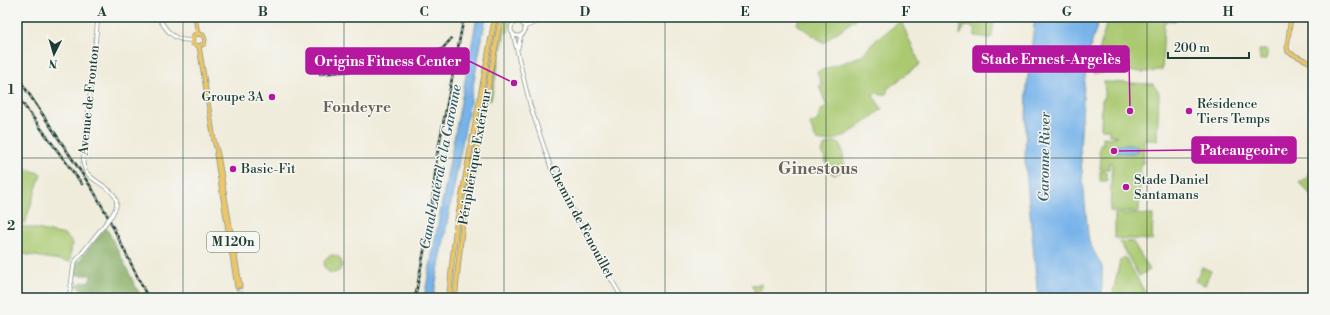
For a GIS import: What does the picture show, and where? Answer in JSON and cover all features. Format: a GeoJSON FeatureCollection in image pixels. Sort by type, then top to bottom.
{"type":"FeatureCollection","features":[{"type":"Feature","properties":{"kind":"highway"},"geometry":{"type":"LineString","coordinates":[[450,298],[451,268],[456,227],[495,17]]}},
{"type":"Feature","properties":{"kind":"highway","name":"Périphérique Extérieur"},"geometry":{"type":"LineString","coordinates":[[455,298],[462,228],[501,17]]}},
{"type":"Feature","properties":{"kind":"main road"},"geometry":{"type":"LineString","coordinates":[[195,17],[198,34]]}},
{"type":"Feature","properties":{"kind":"main road"},"geometry":{"type":"LineString","coordinates":[[1291,17],[1287,47],[1288,52],[1313,64]]}},
{"type":"Feature","properties":{"kind":"main road"},"geometry":{"type":"LineString","coordinates":[[198,34],[203,35],[205,40],[204,44],[199,46],[193,44],[192,40],[194,35],[198,34]]}},
{"type":"Feature","properties":{"kind":"main road","name":"M 120n"},"geometry":{"type":"LineString","coordinates":[[199,46],[216,152],[215,156],[239,286]]}},
{"type":"Feature","properties":{"kind":"street","name":"Avenue de Fronton"},"geometry":{"type":"LineString","coordinates":[[69,298],[74,263],[112,215],[116,204],[113,194],[107,187],[88,175],[83,163],[98,17]]}},
{"type":"Feature","properties":{"kind":"street"},"geometry":{"type":"LineString","coordinates":[[158,17],[166,30],[172,36],[181,40],[192,40]]}},
{"type":"Feature","properties":{"kind":"street"},"geometry":{"type":"LineString","coordinates":[[524,27],[550,17]]}},
{"type":"Feature","properties":{"kind":"street"},"geometry":{"type":"LineString","coordinates":[[515,21],[521,23],[524,27],[524,32],[521,35],[516,36],[513,34],[511,28],[515,21]]}},
{"type":"Feature","properties":{"kind":"street","name":"Chemin de Fenouillet"},"geometry":{"type":"LineString","coordinates":[[513,34],[530,105],[551,168],[576,218],[622,298]]}},
{"type":"Feature","properties":{"kind":"street","name":"Chemin de Fenouillet"},"geometry":{"type":"LineString","coordinates":[[517,52],[521,35]]}},
{"type":"Feature","properties":{"kind":"green space"},"geometry":{"type":"Polygon","coordinates":[[[505,17],[509,17],[510,25],[508,32],[505,33],[491,100],[489,100],[505,17]]]}},
{"type":"Feature","properties":{"kind":"green space"},"geometry":{"type":"Polygon","coordinates":[[[799,17],[859,17],[824,43],[797,24],[799,17]]]}},
{"type":"Feature","properties":{"kind":"green space"},"geometry":{"type":"Polygon","coordinates":[[[962,17],[994,17],[992,37],[975,36],[975,29],[969,26],[965,26],[960,35],[962,17]]]}},
{"type":"Feature","properties":{"kind":"green space"},"geometry":{"type":"Polygon","coordinates":[[[1108,17],[1176,17],[1175,21],[1168,20],[1164,23],[1162,70],[1156,70],[1153,72],[1103,71],[1103,73],[1093,74],[1108,17]]]}},
{"type":"Feature","properties":{"kind":"green space"},"geometry":{"type":"Polygon","coordinates":[[[901,21],[920,64],[887,89],[887,94],[872,94],[882,109],[852,132],[834,140],[817,140],[810,124],[817,121],[820,111],[827,107],[819,86],[822,85],[817,72],[861,56],[876,40],[901,21]]]}},
{"type":"Feature","properties":{"kind":"green space"},"geometry":{"type":"Polygon","coordinates":[[[1259,50],[1268,50],[1266,59],[1260,60],[1259,50]]]}},
{"type":"Feature","properties":{"kind":"green space"},"geometry":{"type":"Polygon","coordinates":[[[1104,82],[1153,84],[1159,93],[1157,140],[1144,140],[1143,164],[1141,164],[1139,212],[1110,211],[1112,163],[1109,163],[1109,169],[1100,169],[1100,144],[1103,144],[1103,137],[1112,138],[1117,136],[1109,135],[1109,129],[1101,129],[1102,100],[1104,100],[1105,93],[1104,82]]]}},
{"type":"Feature","properties":{"kind":"green space"},"geometry":{"type":"Polygon","coordinates":[[[836,142],[841,145],[844,162],[840,172],[834,175],[829,171],[822,151],[825,145],[836,142]]]}},
{"type":"Feature","properties":{"kind":"green space"},"geometry":{"type":"Polygon","coordinates":[[[20,166],[41,174],[25,223],[18,221],[22,209],[17,208],[17,173],[20,166]]]}},
{"type":"Feature","properties":{"kind":"green space"},"geometry":{"type":"Polygon","coordinates":[[[1100,171],[1107,172],[1107,181],[1100,181],[1100,171]]]}},
{"type":"Feature","properties":{"kind":"green space"},"geometry":{"type":"Polygon","coordinates":[[[1312,172],[1313,197],[1299,183],[1308,177],[1307,175],[1312,172]]]}},
{"type":"Feature","properties":{"kind":"green space"},"geometry":{"type":"Polygon","coordinates":[[[1115,213],[1153,215],[1152,240],[1115,238],[1115,213]]]}},
{"type":"Feature","properties":{"kind":"green space"},"geometry":{"type":"Polygon","coordinates":[[[17,225],[65,235],[72,242],[70,262],[17,253],[17,225]]]}},
{"type":"Feature","properties":{"kind":"green space"},"geometry":{"type":"Polygon","coordinates":[[[106,227],[140,295],[114,297],[113,294],[99,294],[84,291],[78,287],[78,284],[89,281],[92,275],[74,275],[76,264],[106,227]]]}},
{"type":"Feature","properties":{"kind":"green space"},"geometry":{"type":"Polygon","coordinates":[[[1119,241],[1133,242],[1150,270],[1139,276],[1119,241]]]}},
{"type":"Feature","properties":{"kind":"green space"},"geometry":{"type":"Polygon","coordinates":[[[333,255],[339,258],[342,264],[339,270],[333,273],[327,270],[324,264],[327,258],[333,255]]]}},
{"type":"Feature","properties":{"kind":"green space"},"geometry":{"type":"Polygon","coordinates":[[[1125,257],[1145,292],[1154,298],[1112,298],[1120,260],[1125,257]]]}},
{"type":"Feature","properties":{"kind":"green space"},"geometry":{"type":"Polygon","coordinates":[[[1202,267],[1211,271],[1205,285],[1195,281],[1202,267]]]}},
{"type":"Feature","properties":{"kind":"green space"},"geometry":{"type":"Polygon","coordinates":[[[761,284],[761,290],[756,293],[751,285],[761,284]]]}},
{"type":"Feature","properties":{"kind":"water"},"geometry":{"type":"Polygon","coordinates":[[[477,17],[486,17],[433,298],[424,298],[477,17]]]}},
{"type":"Feature","properties":{"kind":"water","name":"Garonne River"},"geometry":{"type":"Polygon","coordinates":[[[1035,17],[1100,17],[1089,51],[1084,85],[1080,149],[1089,242],[1102,267],[1102,298],[1091,295],[1090,298],[1038,298],[1025,160],[1027,84],[1035,17]]]}},
{"type":"Feature","properties":{"kind":"water"},"geometry":{"type":"Polygon","coordinates":[[[1117,145],[1137,145],[1137,153],[1117,153],[1117,145]]]}},
{"type":"Feature","properties":{"kind":"tunnel"},"geometry":{"type":"LineString","coordinates":[[240,286],[243,298]]}},
{"type":"Feature","properties":{"kind":"tunnel"},"geometry":{"type":"LineString","coordinates":[[237,287],[239,298]]}},
{"type":"Feature","properties":{"kind":"railway"},"geometry":{"type":"LineString","coordinates":[[415,298],[431,215],[437,155],[464,17]]}},
{"type":"Feature","properties":{"kind":"railway"},"geometry":{"type":"LineString","coordinates":[[320,74],[413,65],[432,57],[451,39]]}},
{"type":"Feature","properties":{"kind":"railway"},"geometry":{"type":"LineString","coordinates":[[405,60],[429,54]]}},
{"type":"Feature","properties":{"kind":"railway"},"geometry":{"type":"LineString","coordinates":[[17,76],[93,190],[148,298]]}},
{"type":"Feature","properties":{"kind":"railway"},"geometry":{"type":"LineString","coordinates":[[17,96],[82,184]]}},
{"type":"Feature","properties":{"kind":"place","name":"Origins Fitness Center"},"geometry":{"type":"Point","coordinates":[514,83]}},
{"type":"Feature","properties":{"kind":"place","name":"Groupe 3A"},"geometry":{"type":"Point","coordinates":[272,97]}},
{"type":"Feature","properties":{"kind":"place","name":"Stade Ernest-Argelès"},"geometry":{"type":"Point","coordinates":[1130,111]}},
{"type":"Feature","properties":{"kind":"place","name":"Résidence Tiers Temps"},"geometry":{"type":"Point","coordinates":[1189,111]}},
{"type":"Feature","properties":{"kind":"place","name":"Pateaugeoire"},"geometry":{"type":"Point","coordinates":[1114,151]}},
{"type":"Feature","properties":{"kind":"place","name":"Basic-Fit"},"geometry":{"type":"Point","coordinates":[233,169]}},
{"type":"Feature","properties":{"kind":"place","name":"Stade Daniel Santamans"},"geometry":{"type":"Point","coordinates":[1126,187]}},
{"type":"Feature","properties":{"kind":"district","name":"Fondeyre"},"geometry":{"type":"Point","coordinates":[357,107]}},
{"type":"Feature","properties":{"kind":"district","name":"Ginestous"},"geometry":{"type":"Point","coordinates":[818,169]}},
{"type":"Feature","properties":{"kind":"water label","name":"Canal Latéral à la Garonne"},"geometry":{"type":"Point","coordinates":[441,167]}}]}
